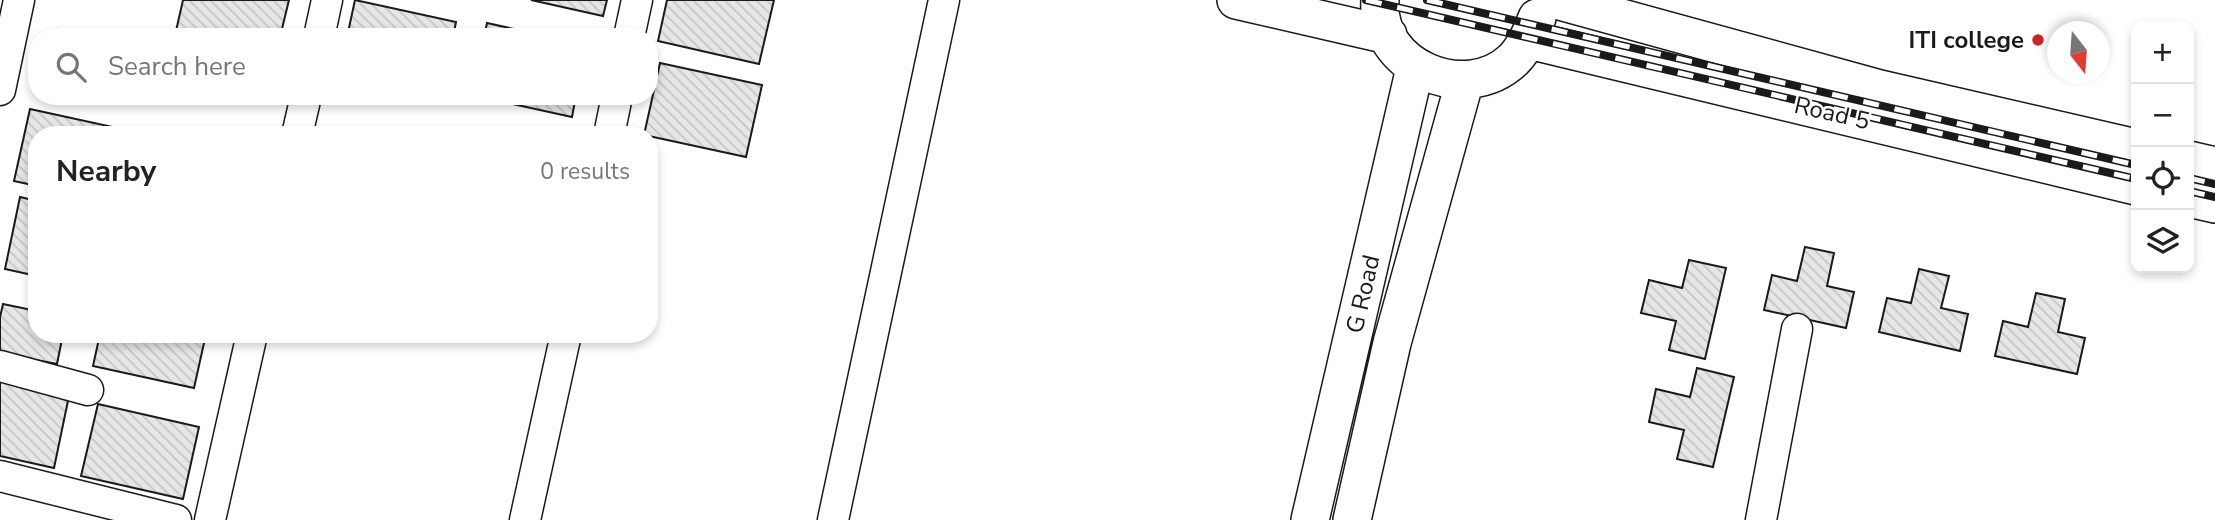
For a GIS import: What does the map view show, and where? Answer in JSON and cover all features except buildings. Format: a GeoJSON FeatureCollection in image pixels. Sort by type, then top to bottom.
{"type":"FeatureCollection","features":[{"type":"Feature","properties":{"kind":"street"},"geometry":{"type":"LineString","coordinates":[[0,90],[19,0]]}},
{"type":"Feature","properties":{"kind":"street"},"geometry":{"type":"LineString","coordinates":[[321,28],[327,0]]}},
{"type":"Feature","properties":{"kind":"street"},"geometry":{"type":"LineString","coordinates":[[631,28],[637,0]]}},
{"type":"Feature","properties":{"kind":"street"},"geometry":{"type":"LineString","coordinates":[[833,520],[944,0]]}},
{"type":"Feature","properties":{"kind":"street"},"geometry":{"type":"LineString","coordinates":[[1236,0],[1388,36]]}},
{"type":"Feature","properties":{"kind":"street"},"geometry":{"type":"LineString","coordinates":[[1380,0],[1388,36],[1415,68],[1439,78],[1465,80],[1490,75],[1512,61],[1529,40],[1537,18],[1538,0]]}},
{"type":"Feature","properties":{"kind":"street","name":"Road 5"},"geometry":{"type":"LineString","coordinates":[[1556,0],[1880,89],[2132,147]]}},
{"type":"Feature","properties":{"kind":"street","name":"Road 5"},"geometry":{"type":"LineString","coordinates":[[1529,40],[2131,185]]}},
{"type":"Feature","properties":{"kind":"street","name":"G Road"},"geometry":{"type":"LineString","coordinates":[[1310,520],[1415,68]]}},
{"type":"Feature","properties":{"kind":"street","name":"G Road"},"geometry":{"type":"LineString","coordinates":[[1352,520],[1392,343],[1465,80]]}},
{"type":"Feature","properties":{"kind":"street"},"geometry":{"type":"LineString","coordinates":[[299,126],[304,105]]}},
{"type":"Feature","properties":{"kind":"street"},"geometry":{"type":"LineString","coordinates":[[611,126],[615,105]]}},
{"type":"Feature","properties":{"kind":"street"},"geometry":{"type":"LineString","coordinates":[[2194,161],[2215,166]]}},
{"type":"Feature","properties":{"kind":"street"},"geometry":{"type":"LineString","coordinates":[[2194,199],[2215,204]]}},
{"type":"Feature","properties":{"kind":"street"},"geometry":{"type":"LineString","coordinates":[[1761,520],[1797,329]]}},
{"type":"Feature","properties":{"kind":"street"},"geometry":{"type":"LineString","coordinates":[[210,520],[250,343]]}},
{"type":"Feature","properties":{"kind":"street"},"geometry":{"type":"LineString","coordinates":[[525,520],[564,343]]}},
{"type":"Feature","properties":{"kind":"street"},"geometry":{"type":"LineString","coordinates":[[0,366],[88,390]]}},
{"type":"Feature","properties":{"kind":"street"},"geometry":{"type":"LineString","coordinates":[[0,476],[176,520]]}},
{"type":"Feature","properties":{"kind":"railway"},"geometry":{"type":"LineString","coordinates":[[1366,0],[2131,178]]}},
{"type":"Feature","properties":{"kind":"railway"},"geometry":{"type":"LineString","coordinates":[[1427,0],[2131,164]]}},
{"type":"Feature","properties":{"kind":"railway"},"geometry":{"type":"LineString","coordinates":[[2194,179],[2215,184]]}},
{"type":"Feature","properties":{"kind":"railway"},"geometry":{"type":"LineString","coordinates":[[2194,192],[2215,197]]}},
{"type":"Feature","properties":{"kind":"place","name":"ITI college"},"geometry":{"type":"Point","coordinates":[2038,40]}}]}
